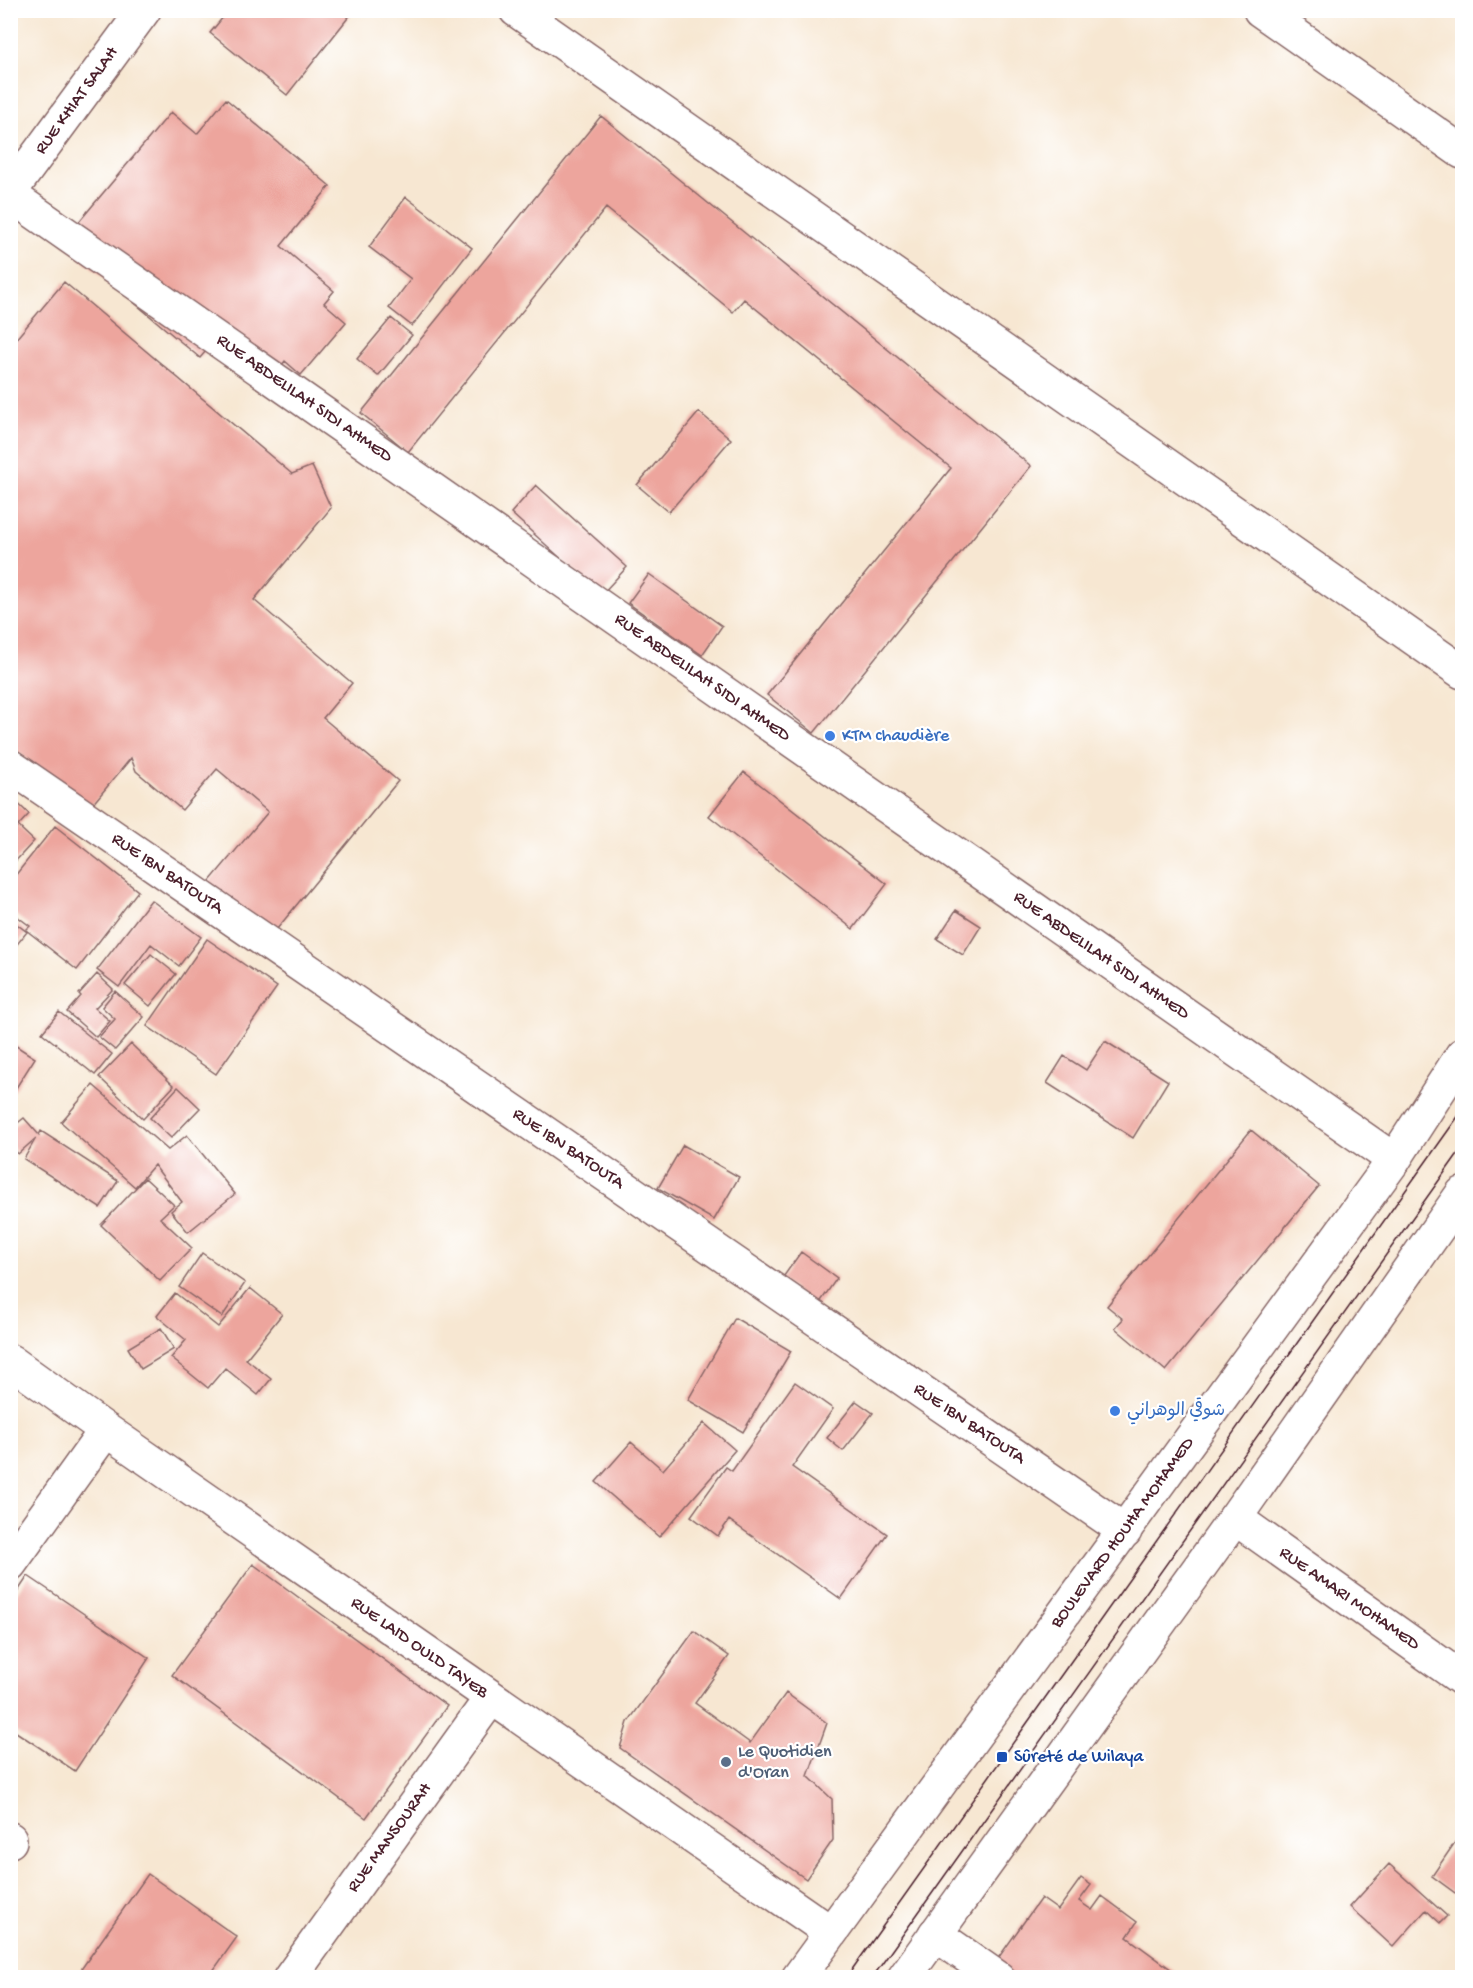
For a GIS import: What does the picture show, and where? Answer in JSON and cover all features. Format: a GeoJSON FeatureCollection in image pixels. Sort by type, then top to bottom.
{"type":"FeatureCollection","features":[{"type":"Feature","properties":{"kind":"street","name":"RUE KHIAT SALAH"},"geometry":{"type":"LineString","coordinates":[[10,193],[144,10]]}},
{"type":"Feature","properties":{"kind":"street"},"geometry":{"type":"LineString","coordinates":[[516,10],[1462,672]]}},
{"type":"Feature","properties":{"kind":"street"},"geometry":{"type":"LineString","coordinates":[[1260,10],[1462,152]]}},
{"type":"Feature","properties":{"kind":"street","name":"RUE ABDELILAH SIDI AHMED"},"geometry":{"type":"LineString","coordinates":[[10,193],[1395,1160]]}},
{"type":"Feature","properties":{"kind":"street","name":"RUE IBN BATOUTA"},"geometry":{"type":"LineString","coordinates":[[10,766],[1125,1531]]}},
{"type":"Feature","properties":{"kind":"street","name":"BOULEVARD HOUHA MOHAMED"},"geometry":{"type":"LineString","coordinates":[[798,1977],[1395,1160],[1462,1055]]}},
{"type":"Feature","properties":{"kind":"street"},"geometry":{"type":"LineString","coordinates":[[904,1977],[1235,1518],[1462,1194]]}},
{"type":"Feature","properties":{"kind":"street","name":"RUE LAID OULD TAYEB"},"geometry":{"type":"LineString","coordinates":[[10,1361],[830,1932]]}},
{"type":"Feature","properties":{"kind":"street"},"geometry":{"type":"LineString","coordinates":[[10,1564],[106,1430]]}},
{"type":"Feature","properties":{"kind":"street","name":"RUE AMARI MOHAMED"},"geometry":{"type":"LineString","coordinates":[[1235,1518],[1462,1679]]}},
{"type":"Feature","properties":{"kind":"street","name":"RUE MANSOURAH"},"geometry":{"type":"LineString","coordinates":[[290,1977],[491,1698]]}},
{"type":"Feature","properties":{"kind":"street"},"geometry":{"type":"LineString","coordinates":[[935,1934],[998,1977]]}},
{"type":"Feature","properties":{"kind":"building"},"geometry":{"type":"Polygon","coordinates":[[[229,10],[346,10],[351,14],[287,95],[210,33],[229,10]]]}},
{"type":"Feature","properties":{"kind":"building"},"geometry":{"type":"Polygon","coordinates":[[[226,99],[330,186],[281,246],[334,291],[324,303],[346,322],[301,375],[285,361],[274,375],[222,332],[200,358],[62,242],[171,112],[197,134],[226,99]]]}},
{"type":"Feature","properties":{"kind":"building"},"geometry":{"type":"Polygon","coordinates":[[[601,116],[1031,466],[814,733],[767,695],[951,468],[744,299],[733,312],[606,208],[408,452],[361,413],[601,116]]]}},
{"type":"Feature","properties":{"kind":"building"},"geometry":{"type":"Polygon","coordinates":[[[406,197],[472,248],[412,326],[389,308],[411,279],[369,247],[406,197]]]}},
{"type":"Feature","properties":{"kind":"building"},"geometry":{"type":"Polygon","coordinates":[[[64,282],[292,474],[312,466],[331,508],[254,600],[352,683],[323,718],[398,781],[272,935],[204,888],[268,812],[217,769],[182,810],[136,771],[131,758],[87,811],[10,745],[10,346],[64,282]]]}},
{"type":"Feature","properties":{"kind":"building"},"geometry":{"type":"Polygon","coordinates":[[[391,318],[412,335],[378,376],[357,359],[391,318]]]}},
{"type":"Feature","properties":{"kind":"building"},"geometry":{"type":"Polygon","coordinates":[[[699,412],[731,439],[669,512],[637,485],[699,412]]]}},
{"type":"Feature","properties":{"kind":"building"},"geometry":{"type":"Polygon","coordinates":[[[536,485],[627,567],[601,595],[511,513],[536,485]]]}},
{"type":"Feature","properties":{"kind":"building"},"geometry":{"type":"Polygon","coordinates":[[[649,574],[722,626],[702,655],[628,603],[649,574]]]}},
{"type":"Feature","properties":{"kind":"building"},"geometry":{"type":"Polygon","coordinates":[[[744,772],[887,884],[853,929],[709,816],[744,772]]]}},
{"type":"Feature","properties":{"kind":"building"},"geometry":{"type":"Polygon","coordinates":[[[10,796],[29,814],[18,826],[34,841],[10,867],[10,796]]]}},
{"type":"Feature","properties":{"kind":"building"},"geometry":{"type":"Polygon","coordinates":[[[55,826],[138,891],[77,970],[26,930],[30,926],[10,911],[10,882],[55,826]]]}},
{"type":"Feature","properties":{"kind":"building"},"geometry":{"type":"Polygon","coordinates":[[[151,900],[201,937],[179,966],[151,944],[119,987],[97,970],[151,900]]]}},
{"type":"Feature","properties":{"kind":"building"},"geometry":{"type":"Polygon","coordinates":[[[956,910],[981,926],[963,955],[937,939],[956,910]]]}},
{"type":"Feature","properties":{"kind":"building"},"geometry":{"type":"Polygon","coordinates":[[[10,919],[27,932],[10,953],[10,919]]]}},
{"type":"Feature","properties":{"kind":"building"},"geometry":{"type":"Polygon","coordinates":[[[207,939],[277,987],[216,1074],[147,1026],[207,939]]]}},
{"type":"Feature","properties":{"kind":"building"},"geometry":{"type":"Polygon","coordinates":[[[151,954],[176,974],[150,1006],[125,985],[151,954]]]}},
{"type":"Feature","properties":{"kind":"building"},"geometry":{"type":"Polygon","coordinates":[[[97,974],[113,989],[95,1008],[110,1021],[96,1037],[67,1012],[97,974]]]}},
{"type":"Feature","properties":{"kind":"building"},"geometry":{"type":"Polygon","coordinates":[[[115,991],[144,1017],[115,1050],[99,1037],[115,1019],[102,1007],[115,991]]]}},
{"type":"Feature","properties":{"kind":"building"},"geometry":{"type":"Polygon","coordinates":[[[59,1012],[112,1054],[95,1075],[42,1033],[59,1012]]]}},
{"type":"Feature","properties":{"kind":"building"},"geometry":{"type":"Polygon","coordinates":[[[1105,1041],[1168,1081],[1133,1138],[1047,1083],[1064,1056],[1086,1070],[1105,1041]]]}},
{"type":"Feature","properties":{"kind":"building"},"geometry":{"type":"Polygon","coordinates":[[[13,1044],[35,1058],[14,1091],[10,1089],[10,1049],[13,1044]]]}},
{"type":"Feature","properties":{"kind":"building"},"geometry":{"type":"Polygon","coordinates":[[[131,1044],[174,1086],[143,1119],[99,1077],[131,1044]]]}},
{"type":"Feature","properties":{"kind":"building"},"geometry":{"type":"Polygon","coordinates":[[[93,1085],[168,1150],[187,1135],[235,1194],[188,1232],[171,1211],[182,1202],[154,1165],[135,1187],[61,1122],[93,1085]]]}},
{"type":"Feature","properties":{"kind":"building"},"geometry":{"type":"Polygon","coordinates":[[[178,1087],[200,1108],[171,1138],[150,1118],[178,1087]]]}},
{"type":"Feature","properties":{"kind":"building"},"geometry":{"type":"Polygon","coordinates":[[[24,1118],[39,1135],[41,1131],[118,1181],[100,1208],[24,1159],[36,1138],[18,1154],[10,1145],[10,1129],[24,1118]]]}},
{"type":"Feature","properties":{"kind":"building"},"geometry":{"type":"Polygon","coordinates":[[[1251,1130],[1319,1186],[1166,1371],[1115,1328],[1123,1319],[1107,1306],[1251,1130]]]}},
{"type":"Feature","properties":{"kind":"building"},"geometry":{"type":"Polygon","coordinates":[[[683,1145],[739,1177],[714,1220],[658,1188],[683,1145]]]}},
{"type":"Feature","properties":{"kind":"building"},"geometry":{"type":"Polygon","coordinates":[[[145,1178],[174,1205],[160,1218],[192,1248],[160,1281],[101,1225],[145,1178]]]}},
{"type":"Feature","properties":{"kind":"building"},"geometry":{"type":"Polygon","coordinates":[[[801,1252],[837,1278],[817,1307],[781,1280],[801,1252]]]}},
{"type":"Feature","properties":{"kind":"building"},"geometry":{"type":"Polygon","coordinates":[[[202,1253],[245,1283],[222,1317],[179,1287],[202,1253]]]}},
{"type":"Feature","properties":{"kind":"building"},"geometry":{"type":"Polygon","coordinates":[[[250,1288],[282,1314],[246,1359],[271,1379],[258,1395],[225,1368],[208,1388],[171,1358],[186,1340],[157,1316],[175,1293],[218,1327],[250,1288]]]}},
{"type":"Feature","properties":{"kind":"building"},"geometry":{"type":"Polygon","coordinates":[[[735,1318],[791,1351],[743,1432],[688,1400],[735,1318]]]}},
{"type":"Feature","properties":{"kind":"building"},"geometry":{"type":"Polygon","coordinates":[[[161,1328],[174,1349],[141,1369],[128,1348],[161,1328]]]}},
{"type":"Feature","properties":{"kind":"building"},"geometry":{"type":"Polygon","coordinates":[[[795,1382],[833,1409],[792,1467],[887,1534],[841,1599],[729,1520],[718,1536],[691,1516],[726,1467],[732,1471],[795,1382]]]}},
{"type":"Feature","properties":{"kind":"building"},"geometry":{"type":"Polygon","coordinates":[[[856,1401],[873,1413],[843,1451],[827,1438],[856,1401]]]}},
{"type":"Feature","properties":{"kind":"building"},"geometry":{"type":"Polygon","coordinates":[[[704,1423],[735,1450],[659,1537],[596,1482],[631,1442],[663,1470],[704,1423]]]}},
{"type":"Feature","properties":{"kind":"building"},"geometry":{"type":"Polygon","coordinates":[[[253,1564],[447,1706],[366,1818],[172,1675],[253,1564]]]}},
{"type":"Feature","properties":{"kind":"building"},"geometry":{"type":"Polygon","coordinates":[[[28,1576],[149,1658],[75,1771],[10,1728],[10,1603],[28,1576]]]}},
{"type":"Feature","properties":{"kind":"building","name":"Le Quotidien d'Oran"},"geometry":{"type":"Polygon","coordinates":[[[694,1631],[729,1656],[695,1703],[750,1743],[786,1693],[827,1723],[808,1776],[832,1799],[833,1840],[806,1879],[620,1748],[628,1722],[694,1631]]]}},
{"type":"Feature","properties":{"kind":"building"},"geometry":{"type":"Polygon","coordinates":[[[1462,1832],[1462,1898],[1432,1876],[1462,1832]]]}},
{"type":"Feature","properties":{"kind":"building"},"geometry":{"type":"Polygon","coordinates":[[[1389,1864],[1447,1916],[1440,1923],[1426,1910],[1393,1947],[1350,1907],[1389,1864]]]}},
{"type":"Feature","properties":{"kind":"building"},"geometry":{"type":"Polygon","coordinates":[[[148,1874],[237,1937],[208,1978],[75,1978],[148,1874]]]}},
{"type":"Feature","properties":{"kind":"building"},"geometry":{"type":"Polygon","coordinates":[[[1081,1878],[1091,1885],[1079,1901],[1092,1910],[1102,1896],[1137,1922],[1127,1937],[1176,1973],[1172,1978],[984,1978],[1041,1898],[1058,1910],[1081,1878]]]}},
{"type":"Feature","properties":{"kind":"tram line"},"geometry":{"type":"LineString","coordinates":[[846,1978],[1462,1111]]}},
{"type":"Feature","properties":{"kind":"tram line"},"geometry":{"type":"LineString","coordinates":[[872,1978],[1462,1148]]}},
{"type":"Feature","properties":{"kind":"place","name":"KTM chaudière"},"geometry":{"type":"Point","coordinates":[830,736]}},
{"type":"Feature","properties":{"kind":"place","name":"شوقي الوهراني"},"geometry":{"type":"Point","coordinates":[1115,1411]}},
{"type":"Feature","properties":{"kind":"place","name":"Sûreté de Wilaya"},"geometry":{"type":"Point","coordinates":[1002,1757]}},
{"type":"Feature","properties":{"kind":"place","name":"Le Quotidien d'Oran"},"geometry":{"type":"Point","coordinates":[726,1762]}}]}
